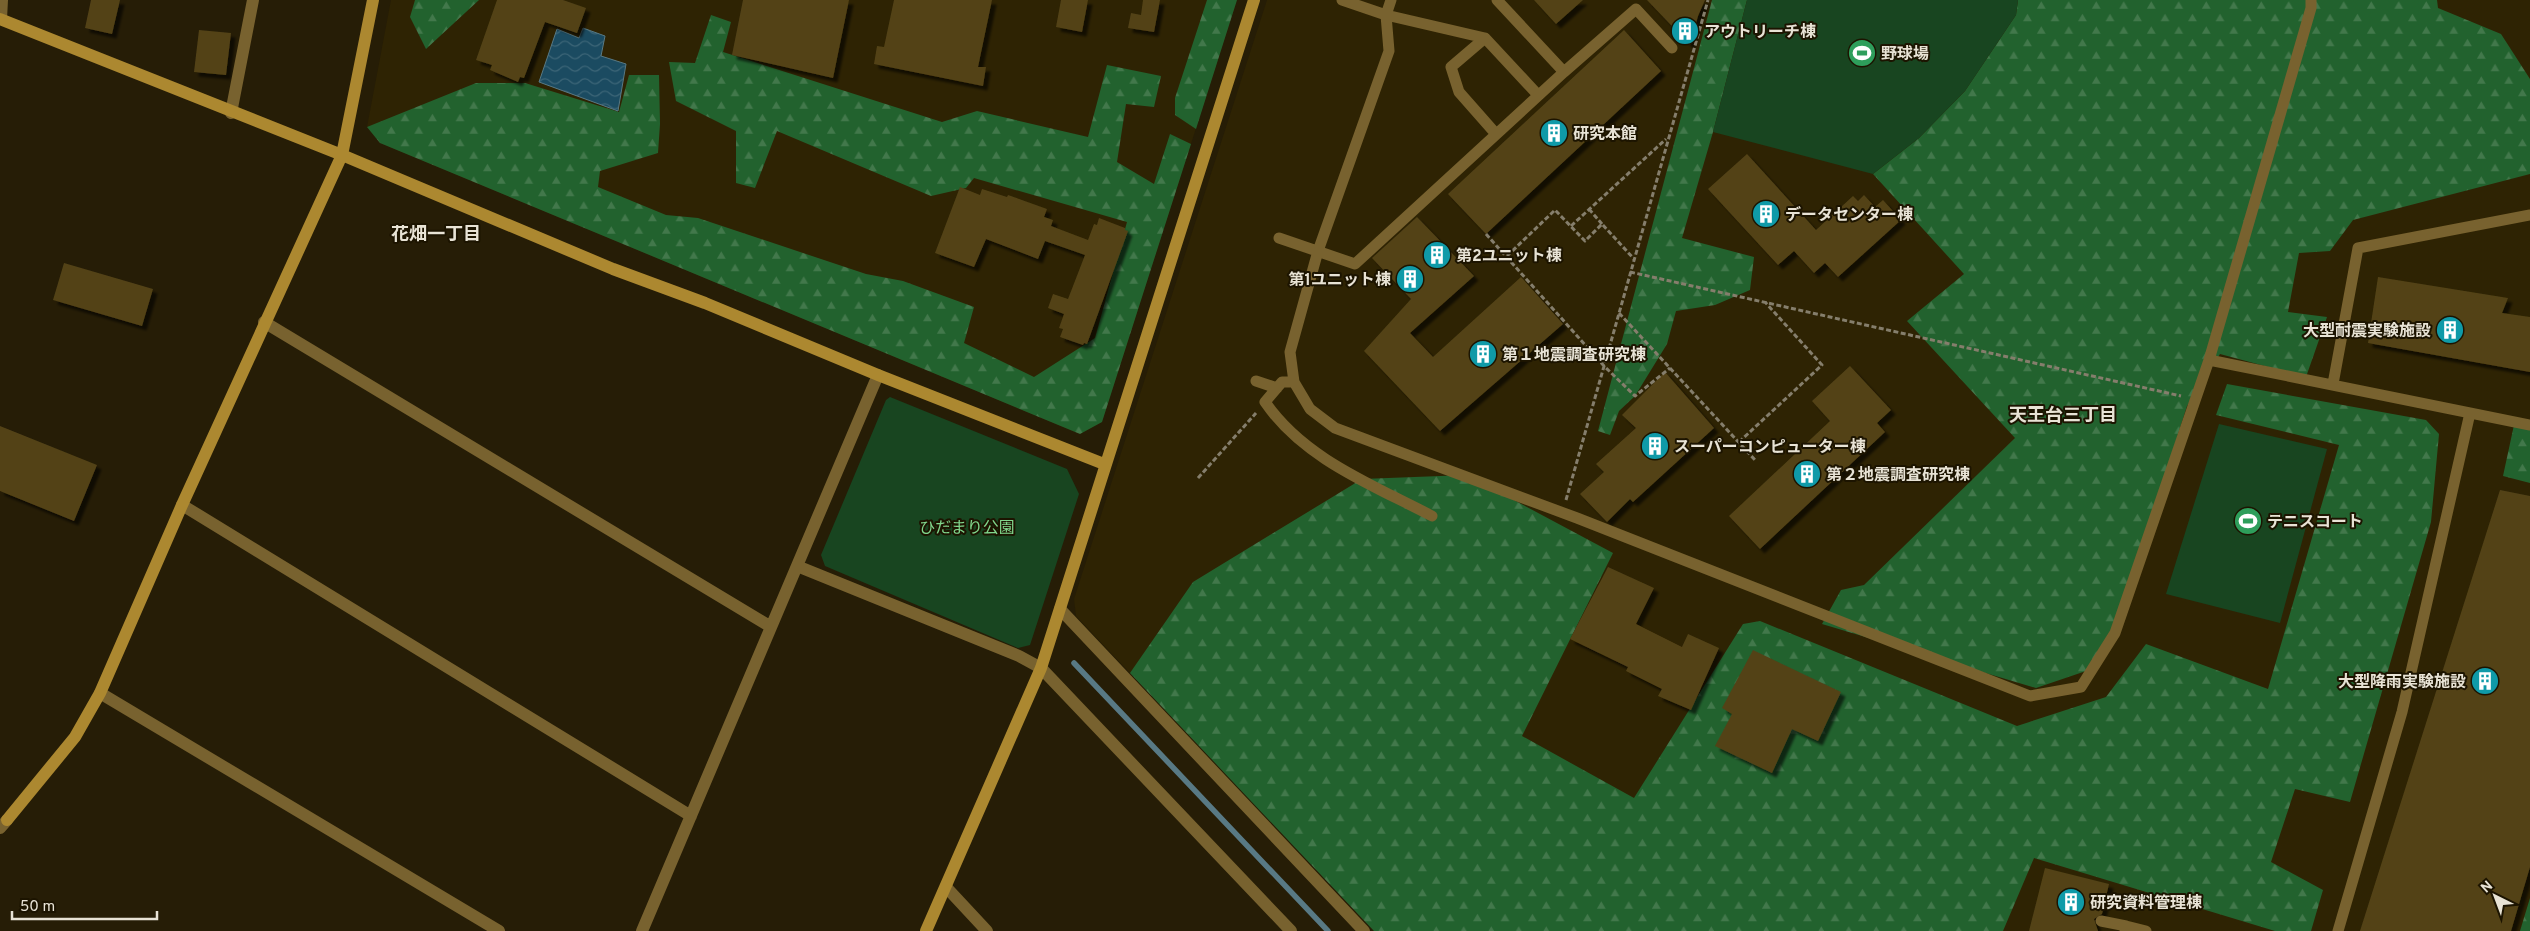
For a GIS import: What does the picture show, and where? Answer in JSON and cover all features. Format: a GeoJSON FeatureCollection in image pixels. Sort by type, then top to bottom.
{"type":"FeatureCollection","features":[{"type":"Feature","properties":{"kind":"street"},"geometry":{"type":"LineString","coordinates":[[2,0],[0,19],[231,113],[342,155],[614,269],[706,303],[878,375],[1104,464]]}},
{"type":"Feature","properties":{"kind":"street"},"geometry":{"type":"LineString","coordinates":[[231,113],[253,0]]}},
{"type":"Feature","properties":{"kind":"street"},"geometry":{"type":"LineString","coordinates":[[3,824],[75,737],[100,694],[264,322],[342,155],[373,0]]}},
{"type":"Feature","properties":{"kind":"street"},"geometry":{"type":"LineString","coordinates":[[926,931],[1041,668],[1104,464],[1254,0]]}},
{"type":"Feature","properties":{"kind":"street"},"geometry":{"type":"LineString","coordinates":[[264,322],[771,627]]}},
{"type":"Feature","properties":{"kind":"street"},"geometry":{"type":"LineString","coordinates":[[642,931],[878,375]]}},
{"type":"Feature","properties":{"kind":"street"},"geometry":{"type":"LineString","coordinates":[[182,505],[691,816]]}},
{"type":"Feature","properties":{"kind":"street"},"geometry":{"type":"LineString","coordinates":[[797,566],[1019,656],[1041,668],[1291,931]]}},
{"type":"Feature","properties":{"kind":"street"},"geometry":{"type":"LineString","coordinates":[[1060,609],[1364,931]]}},
{"type":"Feature","properties":{"kind":"street"},"geometry":{"type":"LineString","coordinates":[[100,694],[499,931]]}},
{"type":"Feature","properties":{"kind":"street"},"geometry":{"type":"LineString","coordinates":[[946,887],[988,931]]}},
{"type":"Feature","properties":{"kind":"lane"},"geometry":{"type":"LineString","coordinates":[[1342,0],[1386,15],[1485,38],[1538,95]]}},
{"type":"Feature","properties":{"kind":"lane"},"geometry":{"type":"LineString","coordinates":[[1391,0],[1386,15],[1389,51],[1318,251],[1290,352],[1294,382],[1310,409],[1335,428],[1563,512],[2030,696],[2081,687],[2115,633],[2209,360],[2311,8],[2311,0]]}},
{"type":"Feature","properties":{"kind":"lane"},"geometry":{"type":"LineString","coordinates":[[1497,0],[1564,72]]}},
{"type":"Feature","properties":{"kind":"lane"},"geometry":{"type":"LineString","coordinates":[[1279,238],[1355,264],[1538,95],[1636,9],[1672,48]]}},
{"type":"Feature","properties":{"kind":"lane"},"geometry":{"type":"LineString","coordinates":[[1485,38],[1451,68],[1459,92],[1496,134]]}},
{"type":"Feature","properties":{"kind":"lane"},"geometry":{"type":"LineString","coordinates":[[2333,384],[2358,248],[2530,215]]}},
{"type":"Feature","properties":{"kind":"lane"},"geometry":{"type":"LineString","coordinates":[[2209,360],[2530,425]]}},
{"type":"Feature","properties":{"kind":"lane"},"geometry":{"type":"LineString","coordinates":[[1256,381],[1277,388]]}},
{"type":"Feature","properties":{"kind":"lane"},"geometry":{"type":"LineString","coordinates":[[1294,382],[1282,382],[1265,402],[1279,422],[1299,441],[1319,456],[1432,516]]}},
{"type":"Feature","properties":{"kind":"lane"},"geometry":{"type":"LineString","coordinates":[[2338,931],[2402,712],[2470,413]]}},
{"type":"Feature","properties":{"kind":"lane"},"geometry":{"type":"LineString","coordinates":[[2100,920],[2126,929],[2146,931]]}},
{"type":"Feature","properties":{"kind":"path"},"geometry":{"type":"LineString","coordinates":[[1563,512],[1708,0]]}},
{"type":"Feature","properties":{"kind":"path"},"geometry":{"type":"LineString","coordinates":[[1570,226],[1668,138]]}},
{"type":"Feature","properties":{"kind":"path"},"geometry":{"type":"LineString","coordinates":[[1507,256],[1555,210],[1584,241],[1602,224]]}},
{"type":"Feature","properties":{"kind":"path"},"geometry":{"type":"LineString","coordinates":[[1589,210],[1634,259]]}},
{"type":"Feature","properties":{"kind":"path"},"geometry":{"type":"LineString","coordinates":[[1486,234],[1604,366],[1635,396],[1670,368]]}},
{"type":"Feature","properties":{"kind":"path"},"geometry":{"type":"LineString","coordinates":[[1630,272],[2196,399]]}},
{"type":"Feature","properties":{"kind":"path"},"geometry":{"type":"LineString","coordinates":[[1738,442],[1822,365],[1764,302]]}},
{"type":"Feature","properties":{"kind":"path"},"geometry":{"type":"LineString","coordinates":[[1619,313],[1755,460]]}},
{"type":"Feature","properties":{"kind":"path"},"geometry":{"type":"LineString","coordinates":[[1198,478],[1265,402]]}},
{"type":"Feature","properties":{"kind":"shaded area"},"geometry":{"type":"Polygon","coordinates":[[[391,0],[1237,0],[1102,422],[1080,434],[380,143],[367,127],[391,0]]]}},
{"type":"Feature","properties":{"kind":"shaded area"},"geometry":{"type":"Polygon","coordinates":[[[1267,0],[2530,0],[2530,931],[1374,931],[1076,616],[1074,599],[1267,0]]]}},
{"type":"Feature","properties":{"kind":"green space"},"geometry":{"type":"Polygon","coordinates":[[[415,0],[479,0],[426,49],[410,17],[415,0]]]}},
{"type":"Feature","properties":{"kind":"green space"},"geometry":{"type":"Polygon","coordinates":[[[1207,0],[1237,0],[1196,129],[1175,115],[1175,98],[1207,0]]]}},
{"type":"Feature","properties":{"kind":"green space"},"geometry":{"type":"Polygon","coordinates":[[[1712,0],[1747,0],[1713,132],[1682,238],[1754,257],[1750,290],[1715,305],[1676,311],[1667,344],[1635,396],[1619,411],[1610,435],[1598,431],[1712,0]]]}},
{"type":"Feature","properties":{"kind":"green space","name":"野球場"},"geometry":{"type":"Polygon","coordinates":[[[1747,0],[2018,0],[2016,15],[1965,91],[1919,138],[1873,174],[1713,132],[1747,0]]]}},
{"type":"Feature","properties":{"kind":"green space"},"geometry":{"type":"Polygon","coordinates":[[[2018,0],[2437,0],[2438,8],[2501,34],[2530,79],[2530,174],[2353,220],[2330,251],[2299,253],[2288,312],[2327,317],[2306,377],[2220,354],[2187,406],[2112,641],[2086,671],[2036,688],[1822,624],[1841,590],[1864,585],[2015,438],[1907,321],[1964,274],[1873,174],[1919,138],[1965,91],[2016,15],[2018,0]]]}},
{"type":"Feature","properties":{"kind":"green space"},"geometry":{"type":"Polygon","coordinates":[[[711,15],[731,22],[723,52],[942,122],[977,111],[1088,137],[1107,65],[1161,76],[1154,107],[1126,104],[1117,162],[1154,184],[1170,134],[1191,144],[1102,422],[1080,434],[380,143],[367,127],[476,83],[525,83],[619,112],[629,75],[659,75],[660,124],[658,153],[600,171],[598,187],[666,215],[698,218],[866,274],[903,281],[974,307],[964,343],[1034,377],[1095,338],[1127,222],[974,178],[966,188],[931,196],[777,131],[755,188],[736,183],[736,131],[676,101],[669,62],[695,63],[711,15]]]}},
{"type":"Feature","properties":{"kind":"green space"},"geometry":{"type":"Polygon","coordinates":[[[2227,384],[2426,420],[2439,434],[2431,522],[2350,802],[2295,789],[2271,862],[2323,890],[2311,931],[2275,931],[2034,858],[2003,931],[1374,931],[1130,673],[1193,582],[1362,479],[1467,475],[1613,553],[1522,736],[1634,798],[1743,624],[1760,621],[2017,726],[2106,697],[2146,644],[2268,689],[2339,445],[2216,415],[2227,384]]]}},
{"type":"Feature","properties":{"kind":"green space","name":"ひだまり公園"},"geometry":{"type":"Polygon","coordinates":[[[890,397],[1067,469],[1079,494],[1030,645],[1018,648],[825,566],[821,555],[886,400],[890,397]]]}},
{"type":"Feature","properties":{"kind":"green space","name":"テニスコート"},"geometry":{"type":"Polygon","coordinates":[[[2219,424],[2327,449],[2280,623],[2166,594],[2219,424]]]}},
{"type":"Feature","properties":{"kind":"green space"},"geometry":{"type":"Polygon","coordinates":[[[2514,425],[2530,429],[2530,483],[2503,476],[2514,425]]]}},
{"type":"Feature","properties":{"kind":"green space"},"geometry":{"type":"Polygon","coordinates":[[[2530,898],[2530,931],[2520,931],[2530,898]]]}},
{"type":"Feature","properties":{"kind":"water"},"geometry":{"type":"Polygon","coordinates":[[[583,28],[605,36],[601,56],[626,64],[618,111],[539,82],[557,29],[579,38],[583,28]]]}},
{"type":"Feature","properties":{"kind":"building"},"geometry":{"type":"Polygon","coordinates":[[[91,0],[120,0],[112,34],[85,28],[91,0]]]}},
{"type":"Feature","properties":{"kind":"building"},"geometry":{"type":"Polygon","coordinates":[[[497,0],[563,0],[586,8],[577,33],[545,22],[524,78],[520,77],[518,82],[490,70],[492,65],[476,60],[497,0]]]}},
{"type":"Feature","properties":{"kind":"building"},"geometry":{"type":"Polygon","coordinates":[[[743,0],[849,0],[833,78],[732,55],[743,0]]]}},
{"type":"Feature","properties":{"kind":"building"},"geometry":{"type":"Polygon","coordinates":[[[894,0],[992,0],[978,67],[986,67],[983,86],[874,64],[877,46],[884,47],[894,0]]]}},
{"type":"Feature","properties":{"kind":"building"},"geometry":{"type":"Polygon","coordinates":[[[1061,0],[1088,0],[1082,32],[1056,27],[1061,0]]]}},
{"type":"Feature","properties":{"kind":"building"},"geometry":{"type":"Polygon","coordinates":[[[1143,0],[1160,0],[1154,32],[1128,28],[1131,13],[1141,15],[1143,0]]]}},
{"type":"Feature","properties":{"kind":"building"},"geometry":{"type":"Polygon","coordinates":[[[1534,0],[1583,0],[1556,24],[1534,0]]]}},
{"type":"Feature","properties":{"kind":"building","name":"アウトリーチ棟"},"geometry":{"type":"Polygon","coordinates":[[[1647,0],[1705,0],[1698,16],[1690,45],[1647,0]]]}},
{"type":"Feature","properties":{"kind":"building"},"geometry":{"type":"Polygon","coordinates":[[[199,30],[231,33],[226,75],[194,72],[199,30]]]}},
{"type":"Feature","properties":{"kind":"building","name":"研究本館"},"geometry":{"type":"Polygon","coordinates":[[[1624,30],[1661,71],[1486,234],[1448,194],[1624,30]]]}},
{"type":"Feature","properties":{"kind":"building","name":"データセンター棟"},"geometry":{"type":"Polygon","coordinates":[[[1747,154],[1816,230],[1853,196],[1858,201],[1864,195],[1875,207],[1883,200],[1901,220],[1838,277],[1825,263],[1814,273],[1794,251],[1778,265],[1708,189],[1747,154]]]}},
{"type":"Feature","properties":{"kind":"building"},"geometry":{"type":"Polygon","coordinates":[[[960,187],[980,195],[982,189],[1007,197],[1008,195],[1047,209],[1044,217],[1053,220],[1051,226],[1088,240],[1094,224],[1097,225],[1099,218],[1125,228],[1128,231],[1087,344],[1084,343],[1083,345],[1060,337],[1063,329],[1059,328],[1064,314],[1048,308],[1053,294],[1068,299],[1085,255],[1045,241],[1038,259],[986,239],[974,267],[935,253],[960,187]]]}},
{"type":"Feature","properties":{"kind":"building","name":"第１地震調査研究棟"},"geometry":{"type":"Polygon","coordinates":[[[1417,217],[1474,276],[1410,333],[1433,357],[1521,277],[1563,324],[1440,431],[1364,351],[1411,299],[1372,258],[1417,217]]]}},
{"type":"Feature","properties":{"kind":"building"},"geometry":{"type":"Polygon","coordinates":[[[64,263],[153,289],[142,326],[53,300],[64,263]]]}},
{"type":"Feature","properties":{"kind":"building","name":"大型耐震実験施設"},"geometry":{"type":"Polygon","coordinates":[[[2378,277],[2508,298],[2502,313],[2530,317],[2530,372],[2368,343],[2378,277]]]}},
{"type":"Feature","properties":{"kind":"building","name":"第２地震調査研究棟"},"geometry":{"type":"Polygon","coordinates":[[[1850,366],[1891,410],[1877,423],[1885,432],[1760,549],[1729,516],[1830,421],[1812,401],[1850,366]]]}},
{"type":"Feature","properties":{"kind":"building","name":"スーパーコンピューター棟"},"geometry":{"type":"Polygon","coordinates":[[[1665,372],[1714,428],[1633,502],[1630,499],[1607,522],[1580,494],[1604,472],[1596,464],[1636,428],[1622,415],[1665,372]]]}},
{"type":"Feature","properties":{"kind":"building"},"geometry":{"type":"Polygon","coordinates":[[[0,426],[97,465],[74,521],[0,491],[0,426]]]}},
{"type":"Feature","properties":{"kind":"building","name":"大型降雨実験施設"},"geometry":{"type":"Polygon","coordinates":[[[2500,490],[2530,496],[2530,867],[2511,931],[2360,931],[2500,490]]]}},
{"type":"Feature","properties":{"kind":"building"},"geometry":{"type":"Polygon","coordinates":[[[1608,567],[1654,588],[1636,624],[1682,647],[1688,634],[1719,648],[1691,710],[1658,696],[1662,689],[1626,671],[1628,667],[1570,639],[1608,567]]]}},
{"type":"Feature","properties":{"kind":"building"},"geometry":{"type":"Polygon","coordinates":[[[1753,650],[1841,692],[1818,741],[1792,729],[1772,773],[1715,746],[1732,714],[1722,708],[1753,650]]]}},
{"type":"Feature","properties":{"kind":"building","name":"研究資料管理棟"},"geometry":{"type":"Polygon","coordinates":[[[2045,868],[2109,884],[2102,914],[2094,919],[2098,931],[2029,931],[2045,868]]]}},
{"type":"Feature","properties":{"kind":"waterway"},"geometry":{"type":"LineString","coordinates":[[1074,663],[1328,931]]}},
{"type":"Feature","properties":{"kind":"place","name":"アウトリーチ棟"},"geometry":{"type":"Point","coordinates":[1685,31]}},
{"type":"Feature","properties":{"kind":"place","name":"野球場"},"geometry":{"type":"Point","coordinates":[1862,53]}},
{"type":"Feature","properties":{"kind":"place","name":"研究本館"},"geometry":{"type":"Point","coordinates":[1554,133]}},
{"type":"Feature","properties":{"kind":"place","name":"データセンター棟"},"geometry":{"type":"Point","coordinates":[1766,214]}},
{"type":"Feature","properties":{"kind":"place","name":"第2ユニット棟"},"geometry":{"type":"Point","coordinates":[1437,255]}},
{"type":"Feature","properties":{"kind":"place","name":"第1ユニット棟"},"geometry":{"type":"Point","coordinates":[1410,279]}},
{"type":"Feature","properties":{"kind":"place","name":"大型耐震実験施設"},"geometry":{"type":"Point","coordinates":[2450,330]}},
{"type":"Feature","properties":{"kind":"place","name":"第１地震調査研究棟"},"geometry":{"type":"Point","coordinates":[1483,354]}},
{"type":"Feature","properties":{"kind":"place","name":"スーパーコンピューター棟"},"geometry":{"type":"Point","coordinates":[1655,446]}},
{"type":"Feature","properties":{"kind":"place","name":"第２地震調査研究棟"},"geometry":{"type":"Point","coordinates":[1807,474]}},
{"type":"Feature","properties":{"kind":"place","name":"テニスコート"},"geometry":{"type":"Point","coordinates":[2248,521]}},
{"type":"Feature","properties":{"kind":"place","name":"大型降雨実験施設"},"geometry":{"type":"Point","coordinates":[2485,681]}},
{"type":"Feature","properties":{"kind":"place","name":"研究資料管理棟"},"geometry":{"type":"Point","coordinates":[2071,902]}},
{"type":"Feature","properties":{"kind":"district","name":"花畑一丁目"},"geometry":{"type":"Point","coordinates":[436,234]}},
{"type":"Feature","properties":{"kind":"district","name":"天王台三丁目"},"geometry":{"type":"Point","coordinates":[2063,415]}}]}
